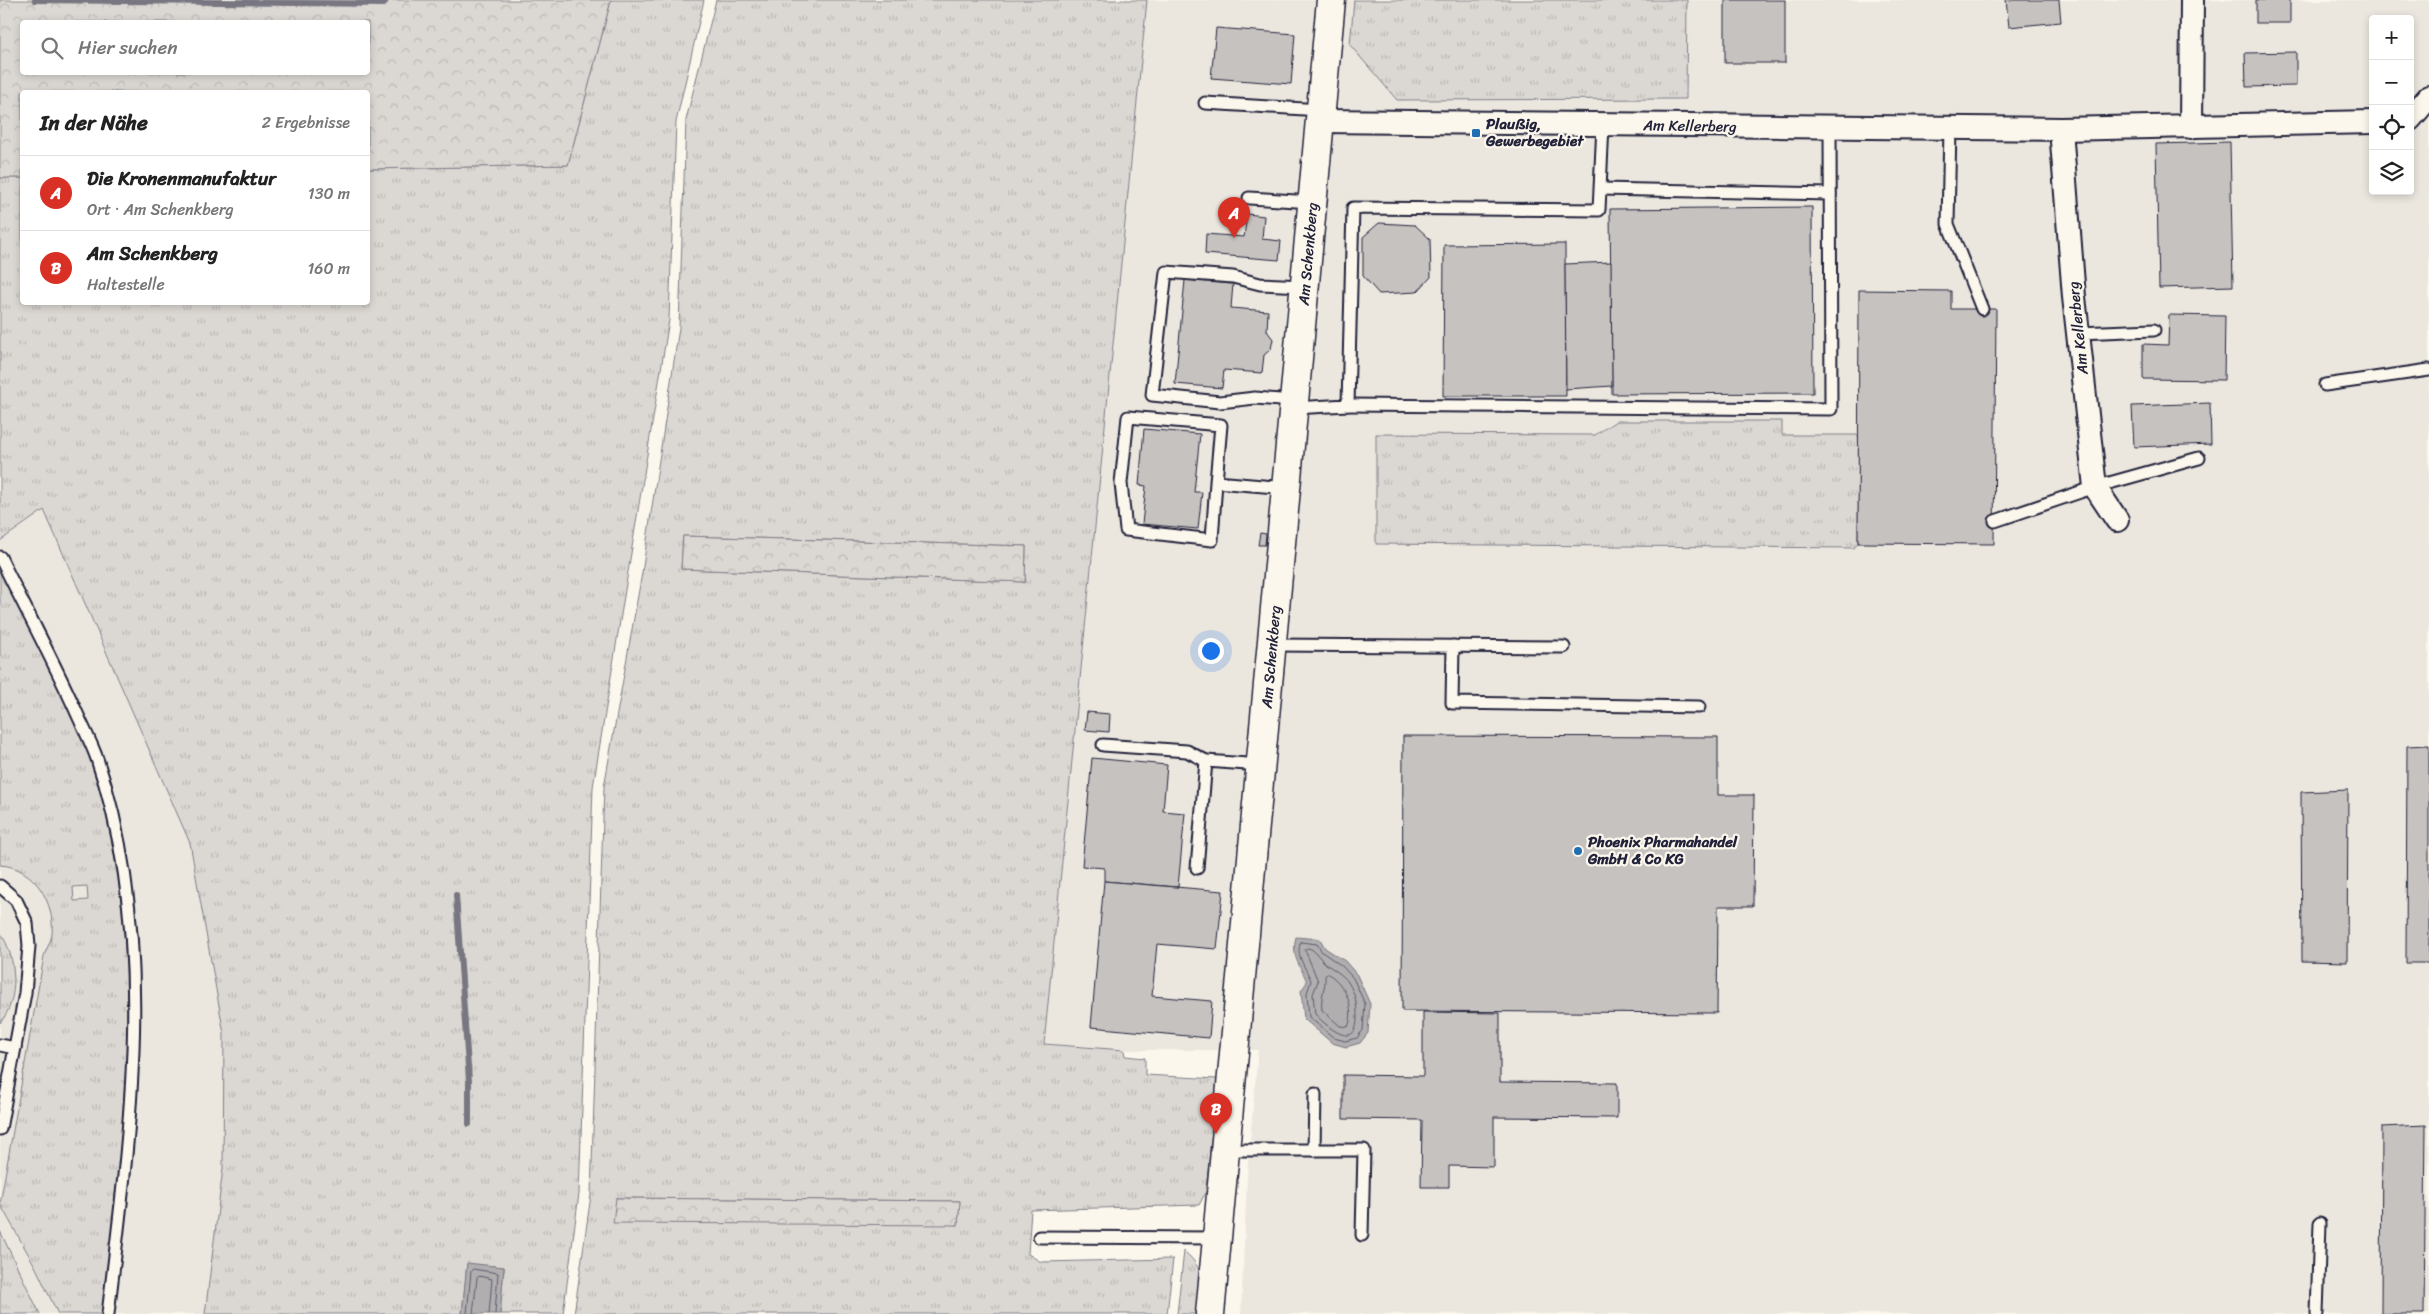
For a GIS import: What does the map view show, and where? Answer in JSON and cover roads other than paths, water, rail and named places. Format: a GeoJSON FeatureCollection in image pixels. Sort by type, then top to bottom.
{"type":"FeatureCollection","features":[{"type":"Feature","properties":{"kind":"main road","name":"Am Schenkberg"},"geometry":{"type":"LineString","coordinates":[[1210,1314],[1331,0]]}},
{"type":"Feature","properties":{"kind":"street"},"geometry":{"type":"LineString","coordinates":[[2190,127],[2192,0]]}},
{"type":"Feature","properties":{"kind":"street"},"geometry":{"type":"LineString","coordinates":[[2414,114],[2429,97]]}},
{"type":"Feature","properties":{"kind":"street","name":"Am Kellerberg"},"geometry":{"type":"LineString","coordinates":[[1320,116],[1603,125],[2061,129],[2369,122]]}},
{"type":"Feature","properties":{"kind":"street","name":"Am Kellerberg"},"geometry":{"type":"LineString","coordinates":[[2061,129],[2078,333],[2095,487],[2117,520]]}},
{"type":"Feature","properties":{"kind":"lane"},"geometry":{"type":"LineString","coordinates":[[1205,103],[1320,116]]}},
{"type":"Feature","properties":{"kind":"lane"},"geometry":{"type":"LineString","coordinates":[[1348,405],[1353,208],[1600,210],[1603,125]]}},
{"type":"Feature","properties":{"kind":"lane"},"geometry":{"type":"LineString","coordinates":[[1304,286],[1260,284],[1233,277],[1166,272],[1152,395],[1220,402],[1255,398],[1294,405],[1831,409],[1830,127]]}},
{"type":"Feature","properties":{"kind":"lane"},"geometry":{"type":"LineString","coordinates":[[1950,128],[1948,224],[1982,309]]}},
{"type":"Feature","properties":{"kind":"lane"},"geometry":{"type":"LineString","coordinates":[[1601,188],[1830,194]]}},
{"type":"Feature","properties":{"kind":"lane"},"geometry":{"type":"LineString","coordinates":[[1249,198],[1312,202]]}},
{"type":"Feature","properties":{"kind":"lane"},"geometry":{"type":"LineString","coordinates":[[2078,333],[2154,330]]}},
{"type":"Feature","properties":{"kind":"lane"},"geometry":{"type":"LineString","coordinates":[[2325,384],[2429,370]]}},
{"type":"Feature","properties":{"kind":"lane"},"geometry":{"type":"LineString","coordinates":[[1128,417],[1221,425],[1216,482],[1212,540],[1126,530],[1121,483],[1128,417]]}},
{"type":"Feature","properties":{"kind":"lane"},"geometry":{"type":"LineString","coordinates":[[1995,521],[2095,487],[2200,458]]}},
{"type":"Feature","properties":{"kind":"lane"},"geometry":{"type":"LineString","coordinates":[[1216,482],[1286,488]]}},
{"type":"Feature","properties":{"kind":"lane"},"geometry":{"type":"LineString","coordinates":[[0,557],[64,684],[95,755],[117,828],[128,899],[133,983],[132,1079],[124,1180],[108,1314]]}},
{"type":"Feature","properties":{"kind":"lane"},"geometry":{"type":"LineString","coordinates":[[1272,645],[1564,647]]}},
{"type":"Feature","properties":{"kind":"lane"},"geometry":{"type":"LineString","coordinates":[[1452,646],[1452,703],[1699,707]]}},
{"type":"Feature","properties":{"kind":"lane"},"geometry":{"type":"LineString","coordinates":[[1103,745],[1187,751],[1206,761],[1261,765]]}},
{"type":"Feature","properties":{"kind":"lane"},"geometry":{"type":"LineString","coordinates":[[1197,868],[1206,761]]}},
{"type":"Feature","properties":{"kind":"lane"},"geometry":{"type":"LineString","coordinates":[[0,886],[16,900],[26,923],[29,946],[28,970],[0,1129]]}},
{"type":"Feature","properties":{"kind":"lane"},"geometry":{"type":"LineString","coordinates":[[0,1046],[15,1048]]}},
{"type":"Feature","properties":{"kind":"lane"},"geometry":{"type":"LineString","coordinates":[[1314,1094],[1314,1150]]}},
{"type":"Feature","properties":{"kind":"lane"},"geometry":{"type":"LineString","coordinates":[[1226,1150],[1364,1150],[1362,1235]]}},
{"type":"Feature","properties":{"kind":"lane"},"geometry":{"type":"LineString","coordinates":[[2317,1314],[2320,1223]]}},
{"type":"Feature","properties":{"kind":"lane"},"geometry":{"type":"LineString","coordinates":[[1039,1237],[1218,1238]]}},
{"type":"Feature","properties":{"kind":"water"},"geometry":{"type":"Polygon","coordinates":[[[1296,937],[1320,939],[1325,948],[1345,961],[1357,975],[1370,1004],[1368,1033],[1360,1043],[1346,1047],[1332,1043],[1304,1019],[1301,991],[1307,982],[1295,956],[1296,937]]]}},
{"type":"Feature","properties":{"kind":"water"},"geometry":{"type":"Polygon","coordinates":[[[467,1263],[504,1267],[500,1314],[462,1314],[467,1263]]]}},
{"type":"Feature","properties":{"kind":"waterway"},"geometry":{"type":"LineString","coordinates":[[35,0],[384,4],[386,0]]}},
{"type":"Feature","properties":{"kind":"waterway"},"geometry":{"type":"LineString","coordinates":[[456,895],[469,1081],[469,1124]]}},
{"type":"Feature","properties":{"kind":"place","name":"Plaußig, Gewerbegebiet"},"geometry":{"type":"Point","coordinates":[1476,133]}},
{"type":"Feature","properties":{"kind":"place","name":"Die Kronenmanufaktur"},"geometry":{"type":"Point","coordinates":[1234,238]}},
{"type":"Feature","properties":{"kind":"place","name":"Phoenix Pharmahandel GmbH & Co KG"},"geometry":{"type":"Point","coordinates":[1578,851]}},
{"type":"Feature","properties":{"kind":"place","name":"Am Schenkberg"},"geometry":{"type":"Point","coordinates":[1216,1134]}}]}
